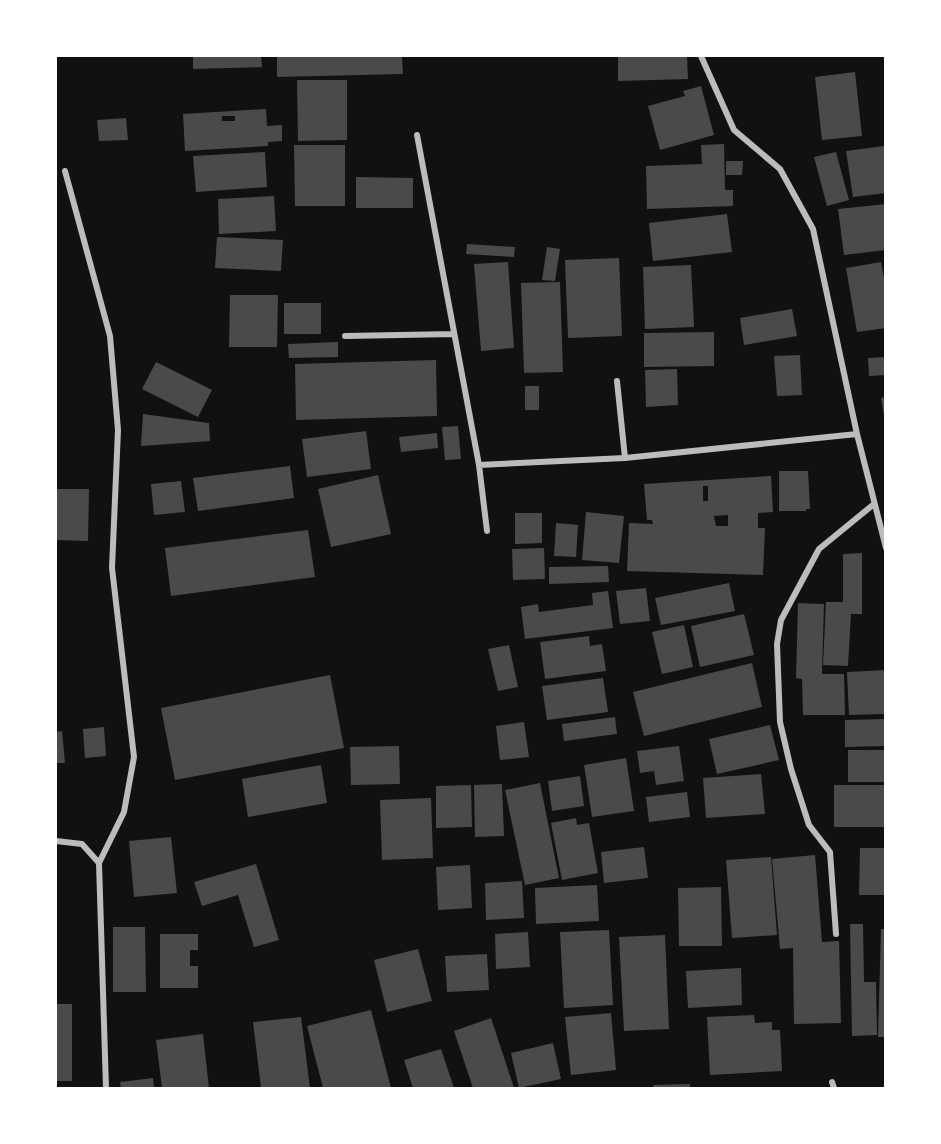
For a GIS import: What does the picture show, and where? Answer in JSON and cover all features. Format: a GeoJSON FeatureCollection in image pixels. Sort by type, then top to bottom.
{"type":"FeatureCollection","features":[{"type":"Feature","properties":{"kind":"street"},"geometry":{"type":"LineString","coordinates":[[700,56],[734,130],[780,169],[813,229],[856,434],[885,545]]}},
{"type":"Feature","properties":{"kind":"street"},"geometry":{"type":"LineString","coordinates":[[417,135],[479,465],[488,531]]}},
{"type":"Feature","properties":{"kind":"street"},"geometry":{"type":"LineString","coordinates":[[65,171],[110,336],[118,430],[112,568],[134,757],[124,812],[99,863],[106,1089]]}},
{"type":"Feature","properties":{"kind":"street"},"geometry":{"type":"LineString","coordinates":[[345,336],[454,334]]}},
{"type":"Feature","properties":{"kind":"street"},"geometry":{"type":"LineString","coordinates":[[617,381],[625,459]]}},
{"type":"Feature","properties":{"kind":"street"},"geometry":{"type":"LineString","coordinates":[[479,465],[625,459],[856,434]]}},
{"type":"Feature","properties":{"kind":"street"},"geometry":{"type":"LineString","coordinates":[[836,934],[830,852],[809,825],[791,769],[780,722],[777,644],[782,620],[819,549],[874,504]]}},
{"type":"Feature","properties":{"kind":"street"},"geometry":{"type":"LineString","coordinates":[[56,841],[82,844],[99,863]]}},
{"type":"Feature","properties":{"kind":"building"},"geometry":{"type":"Polygon","coordinates":[[[193,56],[261,56],[262,67],[193,69],[193,56]]]}},
{"type":"Feature","properties":{"kind":"building"},"geometry":{"type":"Polygon","coordinates":[[[277,56],[402,56],[403,74],[277,77],[277,56]]]}},
{"type":"Feature","properties":{"kind":"building"},"geometry":{"type":"Polygon","coordinates":[[[618,56],[687,56],[688,79],[618,81],[618,56]]]}},
{"type":"Feature","properties":{"kind":"building"},"geometry":{"type":"Polygon","coordinates":[[[855,72],[862,136],[822,140],[815,77],[855,72]]]}},
{"type":"Feature","properties":{"kind":"building"},"geometry":{"type":"Polygon","coordinates":[[[297,80],[347,80],[347,140],[298,141],[297,80]]]}},
{"type":"Feature","properties":{"kind":"building"},"geometry":{"type":"Polygon","coordinates":[[[701,86],[714,135],[660,150],[648,106],[685,96],[683,91],[701,86]]]}},
{"type":"Feature","properties":{"kind":"building"},"geometry":{"type":"Polygon","coordinates":[[[266,109],[267,126],[282,125],[282,141],[268,142],[268,146],[185,151],[183,114],[266,109]],[[222,116],[222,121],[235,121],[235,116],[222,116]]]}},
{"type":"Feature","properties":{"kind":"building"},"geometry":{"type":"Polygon","coordinates":[[[126,118],[128,140],[99,141],[97,120],[126,118]]]}},
{"type":"Feature","properties":{"kind":"building"},"geometry":{"type":"Polygon","coordinates":[[[724,144],[725,190],[733,190],[733,206],[647,209],[646,166],[702,164],[701,145],[724,144]]]}},
{"type":"Feature","properties":{"kind":"building"},"geometry":{"type":"Polygon","coordinates":[[[294,145],[345,145],[345,206],[295,206],[294,145]]]}},
{"type":"Feature","properties":{"kind":"building"},"geometry":{"type":"Polygon","coordinates":[[[884,146],[886,193],[853,197],[846,151],[884,146]]]}},
{"type":"Feature","properties":{"kind":"building"},"geometry":{"type":"Polygon","coordinates":[[[265,152],[267,187],[196,192],[193,156],[265,152]]]}},
{"type":"Feature","properties":{"kind":"building"},"geometry":{"type":"Polygon","coordinates":[[[836,152],[849,200],[827,206],[814,157],[836,152]]]}},
{"type":"Feature","properties":{"kind":"building"},"geometry":{"type":"Polygon","coordinates":[[[726,161],[743,161],[742,175],[726,175],[726,161]]]}},
{"type":"Feature","properties":{"kind":"building"},"geometry":{"type":"Polygon","coordinates":[[[356,177],[413,178],[413,208],[356,208],[356,177]]]}},
{"type":"Feature","properties":{"kind":"building"},"geometry":{"type":"Polygon","coordinates":[[[274,196],[276,231],[219,234],[218,199],[274,196]]]}},
{"type":"Feature","properties":{"kind":"building"},"geometry":{"type":"Polygon","coordinates":[[[886,204],[886,250],[844,255],[838,209],[886,204]]]}},
{"type":"Feature","properties":{"kind":"building"},"geometry":{"type":"Polygon","coordinates":[[[727,214],[732,252],[653,261],[649,223],[727,214]]]}},
{"type":"Feature","properties":{"kind":"building"},"geometry":{"type":"Polygon","coordinates":[[[217,237],[283,240],[281,271],[215,268],[217,237]]]}},
{"type":"Feature","properties":{"kind":"building"},"geometry":{"type":"Polygon","coordinates":[[[467,244],[515,247],[514,257],[466,254],[467,244]]]}},
{"type":"Feature","properties":{"kind":"building"},"geometry":{"type":"Polygon","coordinates":[[[547,247],[560,249],[555,281],[542,280],[547,247]]]}},
{"type":"Feature","properties":{"kind":"building"},"geometry":{"type":"Polygon","coordinates":[[[619,258],[622,336],[568,338],[565,260],[619,258]]]}},
{"type":"Feature","properties":{"kind":"building"},"geometry":{"type":"Polygon","coordinates":[[[508,262],[514,348],[481,351],[474,264],[508,262]]]}},
{"type":"Feature","properties":{"kind":"building"},"geometry":{"type":"Polygon","coordinates":[[[881,262],[886,289],[886,328],[857,332],[846,268],[881,262]]]}},
{"type":"Feature","properties":{"kind":"building"},"geometry":{"type":"Polygon","coordinates":[[[691,265],[694,327],[645,329],[643,267],[691,265]]]}},
{"type":"Feature","properties":{"kind":"building"},"geometry":{"type":"Polygon","coordinates":[[[560,282],[563,372],[524,373],[521,283],[560,282]]]}},
{"type":"Feature","properties":{"kind":"building"},"geometry":{"type":"Polygon","coordinates":[[[230,295],[278,295],[277,347],[229,347],[230,295]]]}},
{"type":"Feature","properties":{"kind":"building"},"geometry":{"type":"Polygon","coordinates":[[[284,303],[321,303],[321,334],[284,334],[284,303]]]}},
{"type":"Feature","properties":{"kind":"building"},"geometry":{"type":"Polygon","coordinates":[[[792,309],[797,336],[744,345],[740,318],[792,309]]]}},
{"type":"Feature","properties":{"kind":"building"},"geometry":{"type":"Polygon","coordinates":[[[714,332],[714,366],[644,367],[644,333],[714,332]]]}},
{"type":"Feature","properties":{"kind":"building"},"geometry":{"type":"Polygon","coordinates":[[[338,342],[338,357],[289,358],[288,344],[338,342]]]}},
{"type":"Feature","properties":{"kind":"building"},"geometry":{"type":"Polygon","coordinates":[[[800,355],[802,395],[777,396],[774,356],[800,355]]]}},
{"type":"Feature","properties":{"kind":"building"},"geometry":{"type":"Polygon","coordinates":[[[885,357],[886,375],[869,376],[868,358],[885,357]]]}},
{"type":"Feature","properties":{"kind":"building"},"geometry":{"type":"Polygon","coordinates":[[[436,360],[437,416],[296,420],[295,364],[436,360]]]}},
{"type":"Feature","properties":{"kind":"building"},"geometry":{"type":"Polygon","coordinates":[[[156,362],[212,390],[198,417],[142,389],[156,362]]]}},
{"type":"Feature","properties":{"kind":"building"},"geometry":{"type":"Polygon","coordinates":[[[677,369],[678,405],[646,407],[645,370],[677,369]]]}},
{"type":"Feature","properties":{"kind":"building"},"geometry":{"type":"Polygon","coordinates":[[[525,386],[539,386],[539,410],[525,410],[525,386]]]}},
{"type":"Feature","properties":{"kind":"building"},"geometry":{"type":"Polygon","coordinates":[[[886,397],[886,415],[884,415],[881,398],[886,397]]]}},
{"type":"Feature","properties":{"kind":"building"},"geometry":{"type":"Polygon","coordinates":[[[143,414],[209,423],[210,441],[141,446],[143,414]]]}},
{"type":"Feature","properties":{"kind":"building"},"geometry":{"type":"Polygon","coordinates":[[[458,426],[461,459],[445,460],[442,427],[458,426]]]}},
{"type":"Feature","properties":{"kind":"building"},"geometry":{"type":"Polygon","coordinates":[[[366,431],[371,469],[307,477],[302,439],[366,431]]]}},
{"type":"Feature","properties":{"kind":"building"},"geometry":{"type":"Polygon","coordinates":[[[437,433],[438,448],[401,452],[399,437],[437,433]]]}},
{"type":"Feature","properties":{"kind":"building"},"geometry":{"type":"Polygon","coordinates":[[[290,466],[294,498],[198,511],[193,478],[290,466]]]}},
{"type":"Feature","properties":{"kind":"building"},"geometry":{"type":"Polygon","coordinates":[[[779,471],[808,471],[810,509],[779,511],[779,471]]]}},
{"type":"Feature","properties":{"kind":"building"},"geometry":{"type":"Polygon","coordinates":[[[378,475],[391,534],[331,547],[318,489],[378,475]]]}},
{"type":"Feature","properties":{"kind":"building"},"geometry":{"type":"Polygon","coordinates":[[[771,476],[773,512],[758,513],[758,528],[765,528],[763,575],[627,571],[629,523],[653,524],[652,520],[647,520],[644,484],[771,476]],[[703,486],[703,501],[708,501],[708,486],[703,486]],[[728,515],[714,516],[716,526],[728,526],[728,515]]]}},
{"type":"Feature","properties":{"kind":"building"},"geometry":{"type":"Polygon","coordinates":[[[181,481],[185,512],[154,515],[151,484],[181,481]]]}},
{"type":"Feature","properties":{"kind":"building"},"geometry":{"type":"Polygon","coordinates":[[[56,489],[89,489],[88,541],[56,540],[56,489]]]}},
{"type":"Feature","properties":{"kind":"building"},"geometry":{"type":"Polygon","coordinates":[[[586,512],[624,516],[619,563],[582,560],[586,512]]]}},
{"type":"Feature","properties":{"kind":"building"},"geometry":{"type":"Polygon","coordinates":[[[515,513],[542,513],[542,543],[515,544],[515,513]]]}},
{"type":"Feature","properties":{"kind":"building"},"geometry":{"type":"Polygon","coordinates":[[[556,523],[578,525],[576,557],[554,556],[556,523]]]}},
{"type":"Feature","properties":{"kind":"building"},"geometry":{"type":"Polygon","coordinates":[[[308,530],[315,577],[171,596],[165,548],[308,530]]]}},
{"type":"Feature","properties":{"kind":"building"},"geometry":{"type":"Polygon","coordinates":[[[544,548],[545,579],[513,580],[512,549],[544,548]]]}},
{"type":"Feature","properties":{"kind":"building"},"geometry":{"type":"Polygon","coordinates":[[[862,553],[862,614],[851,614],[848,666],[823,665],[826,602],[843,602],[843,554],[862,553]]]}},
{"type":"Feature","properties":{"kind":"building"},"geometry":{"type":"Polygon","coordinates":[[[608,566],[609,582],[549,584],[549,567],[608,566]]]}},
{"type":"Feature","properties":{"kind":"building"},"geometry":{"type":"Polygon","coordinates":[[[729,583],[735,611],[661,625],[655,598],[729,583]]]}},
{"type":"Feature","properties":{"kind":"building"},"geometry":{"type":"Polygon","coordinates":[[[646,588],[650,621],[620,624],[616,591],[646,588]]]}},
{"type":"Feature","properties":{"kind":"building"},"geometry":{"type":"Polygon","coordinates":[[[608,591],[613,628],[525,639],[521,607],[538,604],[539,612],[593,605],[592,593],[608,591]]]}},
{"type":"Feature","properties":{"kind":"building"},"geometry":{"type":"Polygon","coordinates":[[[798,603],[824,604],[822,674],[844,674],[845,715],[803,715],[802,679],[796,678],[798,603]]]}},
{"type":"Feature","properties":{"kind":"building"},"geometry":{"type":"Polygon","coordinates":[[[744,614],[754,655],[700,667],[691,626],[744,614]]]}},
{"type":"Feature","properties":{"kind":"building"},"geometry":{"type":"Polygon","coordinates":[[[684,625],[693,667],[662,674],[652,632],[684,625]]]}},
{"type":"Feature","properties":{"kind":"building"},"geometry":{"type":"Polygon","coordinates":[[[589,636],[590,646],[602,644],[606,671],[545,679],[540,642],[589,636]]]}},
{"type":"Feature","properties":{"kind":"building"},"geometry":{"type":"Polygon","coordinates":[[[509,645],[518,687],[498,691],[488,649],[509,645]]]}},
{"type":"Feature","properties":{"kind":"building"},"geometry":{"type":"Polygon","coordinates":[[[752,663],[762,707],[644,736],[633,692],[752,663]]]}},
{"type":"Feature","properties":{"kind":"building"},"geometry":{"type":"Polygon","coordinates":[[[886,670],[886,714],[849,715],[847,672],[886,670]]]}},
{"type":"Feature","properties":{"kind":"building"},"geometry":{"type":"Polygon","coordinates":[[[330,675],[344,748],[175,780],[161,708],[330,675]]]}},
{"type":"Feature","properties":{"kind":"building"},"geometry":{"type":"Polygon","coordinates":[[[603,678],[608,712],[547,720],[542,686],[603,678]]]}},
{"type":"Feature","properties":{"kind":"building"},"geometry":{"type":"Polygon","coordinates":[[[615,717],[617,734],[564,741],[562,724],[615,717]]]}},
{"type":"Feature","properties":{"kind":"building"},"geometry":{"type":"Polygon","coordinates":[[[886,719],[886,746],[845,747],[845,720],[886,719]]]}},
{"type":"Feature","properties":{"kind":"building"},"geometry":{"type":"Polygon","coordinates":[[[524,722],[529,757],[500,760],[496,726],[524,722]]]}},
{"type":"Feature","properties":{"kind":"building"},"geometry":{"type":"Polygon","coordinates":[[[770,725],[779,760],[717,774],[709,739],[770,725]]]}},
{"type":"Feature","properties":{"kind":"building"},"geometry":{"type":"Polygon","coordinates":[[[104,727],[106,756],[85,758],[83,729],[104,727]]]}},
{"type":"Feature","properties":{"kind":"building"},"geometry":{"type":"Polygon","coordinates":[[[62,731],[65,763],[56,763],[56,732],[62,731]]]}},
{"type":"Feature","properties":{"kind":"building"},"geometry":{"type":"Polygon","coordinates":[[[399,746],[400,784],[351,785],[350,747],[399,746]]]}},
{"type":"Feature","properties":{"kind":"building"},"geometry":{"type":"Polygon","coordinates":[[[679,746],[684,781],[656,785],[654,771],[640,773],[637,751],[679,746]]]}},
{"type":"Feature","properties":{"kind":"building"},"geometry":{"type":"Polygon","coordinates":[[[848,750],[886,750],[886,782],[848,782],[848,750]]]}},
{"type":"Feature","properties":{"kind":"building"},"geometry":{"type":"Polygon","coordinates":[[[626,758],[634,811],[592,817],[584,765],[626,758]]]}},
{"type":"Feature","properties":{"kind":"building"},"geometry":{"type":"Polygon","coordinates":[[[321,765],[327,803],[248,817],[242,779],[321,765]]]}},
{"type":"Feature","properties":{"kind":"building"},"geometry":{"type":"Polygon","coordinates":[[[761,774],[765,814],[706,818],[703,778],[761,774]]]}},
{"type":"Feature","properties":{"kind":"building"},"geometry":{"type":"Polygon","coordinates":[[[580,776],[584,806],[552,811],[548,781],[580,776]]]}},
{"type":"Feature","properties":{"kind":"building"},"geometry":{"type":"Polygon","coordinates":[[[540,783],[559,878],[525,885],[505,790],[540,783]]]}},
{"type":"Feature","properties":{"kind":"building"},"geometry":{"type":"Polygon","coordinates":[[[502,784],[504,836],[475,837],[474,785],[502,784]]]}},
{"type":"Feature","properties":{"kind":"building"},"geometry":{"type":"Polygon","coordinates":[[[471,785],[472,827],[436,828],[436,786],[471,785]]]}},
{"type":"Feature","properties":{"kind":"building"},"geometry":{"type":"Polygon","coordinates":[[[834,785],[886,785],[886,827],[834,827],[834,785]]]}},
{"type":"Feature","properties":{"kind":"building"},"geometry":{"type":"Polygon","coordinates":[[[687,792],[690,817],[649,822],[646,797],[687,792]]]}},
{"type":"Feature","properties":{"kind":"building"},"geometry":{"type":"Polygon","coordinates":[[[431,798],[433,858],[382,860],[380,800],[431,798]]]}},
{"type":"Feature","properties":{"kind":"building"},"geometry":{"type":"Polygon","coordinates":[[[576,818],[577,825],[589,823],[598,873],[562,880],[551,823],[576,818]]]}},
{"type":"Feature","properties":{"kind":"building"},"geometry":{"type":"Polygon","coordinates":[[[171,837],[177,893],[134,897],[129,841],[171,837]]]}},
{"type":"Feature","properties":{"kind":"building"},"geometry":{"type":"Polygon","coordinates":[[[644,847],[648,878],[604,883],[601,852],[644,847]]]}},
{"type":"Feature","properties":{"kind":"building"},"geometry":{"type":"Polygon","coordinates":[[[860,848],[886,848],[886,895],[859,895],[860,848]]]}},
{"type":"Feature","properties":{"kind":"building"},"geometry":{"type":"Polygon","coordinates":[[[815,855],[822,942],[839,941],[841,1023],[794,1024],[793,948],[780,949],[772,859],[815,855]]]}},
{"type":"Feature","properties":{"kind":"building"},"geometry":{"type":"Polygon","coordinates":[[[771,857],[777,935],[732,938],[726,860],[771,857]]]}},
{"type":"Feature","properties":{"kind":"building"},"geometry":{"type":"Polygon","coordinates":[[[256,864],[279,940],[254,947],[238,895],[202,906],[194,882],[256,864]]]}},
{"type":"Feature","properties":{"kind":"building"},"geometry":{"type":"Polygon","coordinates":[[[470,865],[472,908],[438,910],[436,867],[470,865]]]}},
{"type":"Feature","properties":{"kind":"building"},"geometry":{"type":"Polygon","coordinates":[[[522,881],[524,918],[486,920],[485,883],[522,881]]]}},
{"type":"Feature","properties":{"kind":"building"},"geometry":{"type":"Polygon","coordinates":[[[597,885],[599,921],[536,924],[535,888],[597,885]]]}},
{"type":"Feature","properties":{"kind":"building"},"geometry":{"type":"Polygon","coordinates":[[[721,887],[722,946],[679,946],[678,888],[721,887]]]}},
{"type":"Feature","properties":{"kind":"building"},"geometry":{"type":"Polygon","coordinates":[[[850,924],[863,924],[864,982],[876,982],[877,1035],[852,1036],[850,924]]]}},
{"type":"Feature","properties":{"kind":"building"},"geometry":{"type":"Polygon","coordinates":[[[113,927],[145,927],[146,992],[113,992],[113,927]]]}},
{"type":"Feature","properties":{"kind":"building"},"geometry":{"type":"Polygon","coordinates":[[[881,929],[886,929],[886,1037],[878,1037],[881,929]]]}},
{"type":"Feature","properties":{"kind":"building"},"geometry":{"type":"Polygon","coordinates":[[[609,930],[613,1005],[564,1008],[560,932],[609,930]]]}},
{"type":"Feature","properties":{"kind":"building"},"geometry":{"type":"Polygon","coordinates":[[[528,932],[530,967],[496,969],[495,934],[528,932]]]}},
{"type":"Feature","properties":{"kind":"building"},"geometry":{"type":"Polygon","coordinates":[[[160,934],[198,934],[198,950],[190,950],[190,966],[198,966],[198,988],[160,988],[160,934]]]}},
{"type":"Feature","properties":{"kind":"building"},"geometry":{"type":"Polygon","coordinates":[[[665,935],[669,1029],[624,1031],[619,937],[665,935]]]}},
{"type":"Feature","properties":{"kind":"building"},"geometry":{"type":"Polygon","coordinates":[[[418,949],[432,1001],[387,1012],[374,960],[418,949]]]}},
{"type":"Feature","properties":{"kind":"building"},"geometry":{"type":"Polygon","coordinates":[[[487,954],[489,990],[447,992],[445,956],[487,954]]]}},
{"type":"Feature","properties":{"kind":"building"},"geometry":{"type":"Polygon","coordinates":[[[741,968],[742,1005],[688,1008],[686,971],[741,968]]]}},
{"type":"Feature","properties":{"kind":"building"},"geometry":{"type":"Polygon","coordinates":[[[56,1004],[72,1004],[72,1081],[56,1081],[56,1004]]]}},
{"type":"Feature","properties":{"kind":"building"},"geometry":{"type":"Polygon","coordinates":[[[371,1010],[391,1088],[323,1088],[307,1026],[371,1010]]]}},
{"type":"Feature","properties":{"kind":"building"},"geometry":{"type":"Polygon","coordinates":[[[611,1013],[616,1070],[571,1075],[565,1017],[611,1013]]]}},
{"type":"Feature","properties":{"kind":"building"},"geometry":{"type":"Polygon","coordinates":[[[754,1015],[755,1023],[772,1022],[772,1030],[780,1030],[782,1071],[710,1075],[707,1017],[754,1015]]]}},
{"type":"Feature","properties":{"kind":"building"},"geometry":{"type":"Polygon","coordinates":[[[301,1017],[310,1088],[261,1088],[253,1022],[301,1017]]]}},
{"type":"Feature","properties":{"kind":"building"},"geometry":{"type":"Polygon","coordinates":[[[491,1018],[514,1088],[473,1088],[454,1031],[491,1018]]]}},
{"type":"Feature","properties":{"kind":"building"},"geometry":{"type":"Polygon","coordinates":[[[203,1034],[209,1088],[162,1088],[156,1040],[203,1034]]]}},
{"type":"Feature","properties":{"kind":"building"},"geometry":{"type":"Polygon","coordinates":[[[553,1043],[561,1079],[519,1088],[511,1053],[553,1043]]]}},
{"type":"Feature","properties":{"kind":"building"},"geometry":{"type":"Polygon","coordinates":[[[441,1049],[454,1088],[413,1088],[404,1060],[441,1049]]]}},
{"type":"Feature","properties":{"kind":"building"},"geometry":{"type":"Polygon","coordinates":[[[153,1078],[154,1088],[121,1088],[120,1082],[153,1078]]]}},
{"type":"Feature","properties":{"kind":"building"},"geometry":{"type":"Polygon","coordinates":[[[690,1084],[690,1088],[654,1088],[653,1085],[690,1084]]]}}]}
